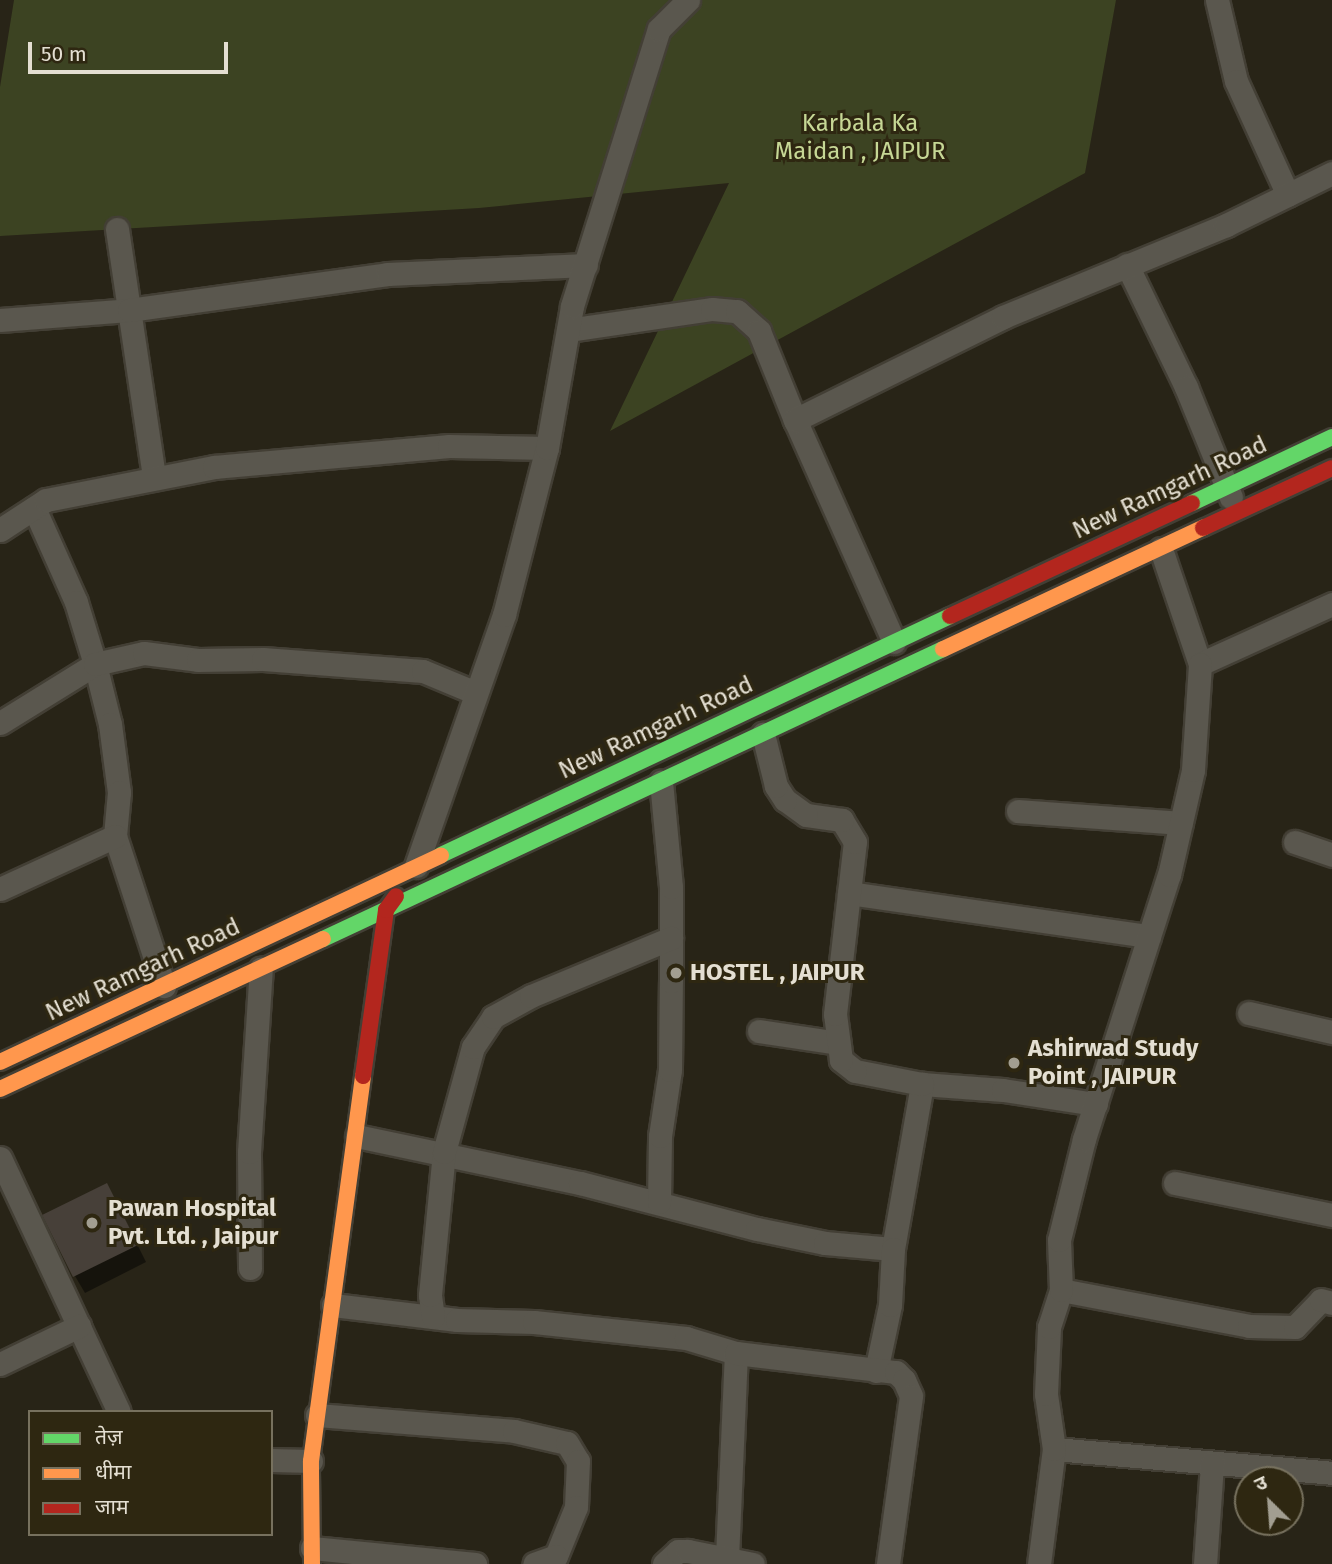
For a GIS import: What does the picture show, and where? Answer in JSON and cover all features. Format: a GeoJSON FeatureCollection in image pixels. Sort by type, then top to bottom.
{"type":"FeatureCollection","features":[{"type":"Feature","properties":{"kind":"street"},"geometry":{"type":"LineString","coordinates":[[475,1564],[312,1556],[311,1461],[317,1415],[386,910],[416,866],[504,615],[547,448],[568,330],[586,265],[659,29],[688,0]]}},
{"type":"Feature","properties":{"kind":"street"},"geometry":{"type":"LineString","coordinates":[[1217,0],[1236,82],[1288,195]]}},
{"type":"Feature","properties":{"kind":"street"},"geometry":{"type":"LineString","coordinates":[[795,420],[1003,317],[1288,195],[1332,173]]}},
{"type":"Feature","properties":{"kind":"street"},"geometry":{"type":"LineString","coordinates":[[117,229],[154,476]]}},
{"type":"Feature","properties":{"kind":"street"},"geometry":{"type":"LineString","coordinates":[[0,320],[129,310],[388,274],[586,265]]}},
{"type":"Feature","properties":{"kind":"street"},"geometry":{"type":"LineString","coordinates":[[1127,265],[1186,387],[1237,513]]}},
{"type":"Feature","properties":{"kind":"street"},"geometry":{"type":"LineString","coordinates":[[568,330],[712,309],[737,311],[759,331],[795,420],[894,642]]}},
{"type":"Feature","properties":{"kind":"street","name":"New Ramgarh Road"},"geometry":{"type":"LineString","coordinates":[[0,1062],[1332,437]]}},
{"type":"Feature","properties":{"kind":"street"},"geometry":{"type":"LineString","coordinates":[[0,530],[46,500],[154,476],[214,467],[449,446],[547,448]]}},
{"type":"Feature","properties":{"kind":"street","name":"New Ramgarh Road"},"geometry":{"type":"LineString","coordinates":[[0,1089],[1332,468]]}},
{"type":"Feature","properties":{"kind":"street"},"geometry":{"type":"LineString","coordinates":[[34,508],[76,601],[95,664],[110,724],[119,792],[115,836],[164,986]]}},
{"type":"Feature","properties":{"kind":"street"},"geometry":{"type":"LineString","coordinates":[[1039,1564],[1054,1448],[1046,1394],[1048,1341],[1061,1290],[1059,1240],[1096,1104],[1149,936],[1193,770],[1200,664],[1161,549]]}},
{"type":"Feature","properties":{"kind":"street"},"geometry":{"type":"LineString","coordinates":[[1200,664],[1332,604]]}},
{"type":"Feature","properties":{"kind":"street"},"geometry":{"type":"LineString","coordinates":[[0,723],[95,664],[144,653],[198,660],[335,663],[423,671],[476,693]]}},
{"type":"Feature","properties":{"kind":"street"},"geometry":{"type":"LineString","coordinates":[[763,734],[776,786],[785,800],[806,815],[842,820],[852,832],[855,842],[835,1014],[841,1060],[855,1071],[922,1084],[1003,1090],[1096,1104]]}},
{"type":"Feature","properties":{"kind":"street"},"geometry":{"type":"LineString","coordinates":[[659,1202],[660,1136],[670,1070],[671,937],[661,781]]}},
{"type":"Feature","properties":{"kind":"street"},"geometry":{"type":"LineString","coordinates":[[1018,811],[1181,823]]}},
{"type":"Feature","properties":{"kind":"street"},"geometry":{"type":"LineString","coordinates":[[0,889],[115,836]]}},
{"type":"Feature","properties":{"kind":"street"},"geometry":{"type":"LineString","coordinates":[[1295,842],[1332,855]]}},
{"type":"Feature","properties":{"kind":"street"},"geometry":{"type":"LineString","coordinates":[[849,893],[1149,936]]}},
{"type":"Feature","properties":{"kind":"street"},"geometry":{"type":"LineString","coordinates":[[433,1317],[429,1311],[431,1272],[444,1152],[473,1047],[493,1017],[531,996],[671,937]]}},
{"type":"Feature","properties":{"kind":"street"},"geometry":{"type":"LineString","coordinates":[[250,1268],[248,1152],[261,968]]}},
{"type":"Feature","properties":{"kind":"street"},"geometry":{"type":"LineString","coordinates":[[1249,1013],[1332,1032]]}},
{"type":"Feature","properties":{"kind":"street"},"geometry":{"type":"LineString","coordinates":[[759,1031],[838,1043]]}},
{"type":"Feature","properties":{"kind":"street"},"geometry":{"type":"LineString","coordinates":[[876,1371],[890,1305],[894,1249],[922,1084]]}},
{"type":"Feature","properties":{"kind":"street"},"geometry":{"type":"LineString","coordinates":[[357,1136],[444,1152],[825,1243],[894,1249]]}},
{"type":"Feature","properties":{"kind":"street"},"geometry":{"type":"LineString","coordinates":[[0,1158],[118,1410]]}},
{"type":"Feature","properties":{"kind":"street"},"geometry":{"type":"LineString","coordinates":[[1175,1183],[1332,1215]]}},
{"type":"Feature","properties":{"kind":"street"},"geometry":{"type":"LineString","coordinates":[[1061,1290],[1249,1326],[1295,1327],[1321,1300],[1332,1303]]}},
{"type":"Feature","properties":{"kind":"street"},"geometry":{"type":"LineString","coordinates":[[333,1305],[433,1317],[686,1338],[737,1353],[895,1372],[911,1396],[888,1564]]}},
{"type":"Feature","properties":{"kind":"street"},"geometry":{"type":"LineString","coordinates":[[0,1364],[79,1326]]}},
{"type":"Feature","properties":{"kind":"street"},"geometry":{"type":"LineString","coordinates":[[727,1558],[737,1353]]}},
{"type":"Feature","properties":{"kind":"street"},"geometry":{"type":"LineString","coordinates":[[317,1415],[514,1431],[567,1443],[578,1461],[576,1507],[556,1556],[534,1564]]}},
{"type":"Feature","properties":{"kind":"street"},"geometry":{"type":"LineString","coordinates":[[1054,1448],[1332,1473]]}},
{"type":"Feature","properties":{"kind":"street"},"geometry":{"type":"LineString","coordinates":[[273,1460],[311,1461]]}},
{"type":"Feature","properties":{"kind":"street"},"geometry":{"type":"LineString","coordinates":[[1205,1564],[1212,1463]]}},
{"type":"Feature","properties":{"kind":"street"},"geometry":{"type":"LineString","coordinates":[[664,1564],[678,1551],[753,1564]]}},
{"type":"Feature","properties":{"kind":"green space","name":"Karbala Ka Maidan , JAIPUR"},"geometry":{"type":"Polygon","coordinates":[[[14,0],[1116,0],[1085,173],[610,431],[729,183],[479,208],[0,236],[0,87],[14,0]]]}},
{"type":"Feature","properties":{"kind":"building"},"geometry":{"type":"Polygon","coordinates":[[[107,1183],[138,1245],[73,1277],[42,1215],[107,1183]]]}},
{"type":"Feature","properties":{"kind":"traffic: fast"},"geometry":{"type":"LineString","coordinates":[[1192,503],[1332,437]]}},
{"type":"Feature","properties":{"kind":"traffic: fast"},"geometry":{"type":"LineString","coordinates":[[441,855],[950,616]]}},
{"type":"Feature","properties":{"kind":"traffic: fast"},"geometry":{"type":"LineString","coordinates":[[323,939],[943,649]]}},
{"type":"Feature","properties":{"kind":"traffic: slow"},"geometry":{"type":"LineString","coordinates":[[943,649],[1203,528]]}},
{"type":"Feature","properties":{"kind":"traffic: slow"},"geometry":{"type":"LineString","coordinates":[[0,1062],[441,855]]}},
{"type":"Feature","properties":{"kind":"traffic: slow"},"geometry":{"type":"LineString","coordinates":[[0,1089],[323,939]]}},
{"type":"Feature","properties":{"kind":"traffic: slow"},"geometry":{"type":"LineString","coordinates":[[312,1564],[311,1461],[363,1076]]}},
{"type":"Feature","properties":{"kind":"traffic: jam"},"geometry":{"type":"LineString","coordinates":[[1203,528],[1332,468]]}},
{"type":"Feature","properties":{"kind":"traffic: jam"},"geometry":{"type":"LineString","coordinates":[[950,616],[1192,503]]}},
{"type":"Feature","properties":{"kind":"traffic: jam"},"geometry":{"type":"LineString","coordinates":[[363,1076],[386,910],[396,896]]}},
{"type":"Feature","properties":{"kind":"place","name":"HOSTEL , JAIPUR"},"geometry":{"type":"Point","coordinates":[676,973]}},
{"type":"Feature","properties":{"kind":"place","name":"Ashirwad Study Point , JAIPUR"},"geometry":{"type":"Point","coordinates":[1014,1063]}},
{"type":"Feature","properties":{"kind":"place","name":"Pawan Hospital Pvt. Ltd. , Jaipur"},"geometry":{"type":"Point","coordinates":[92,1223]}}]}
